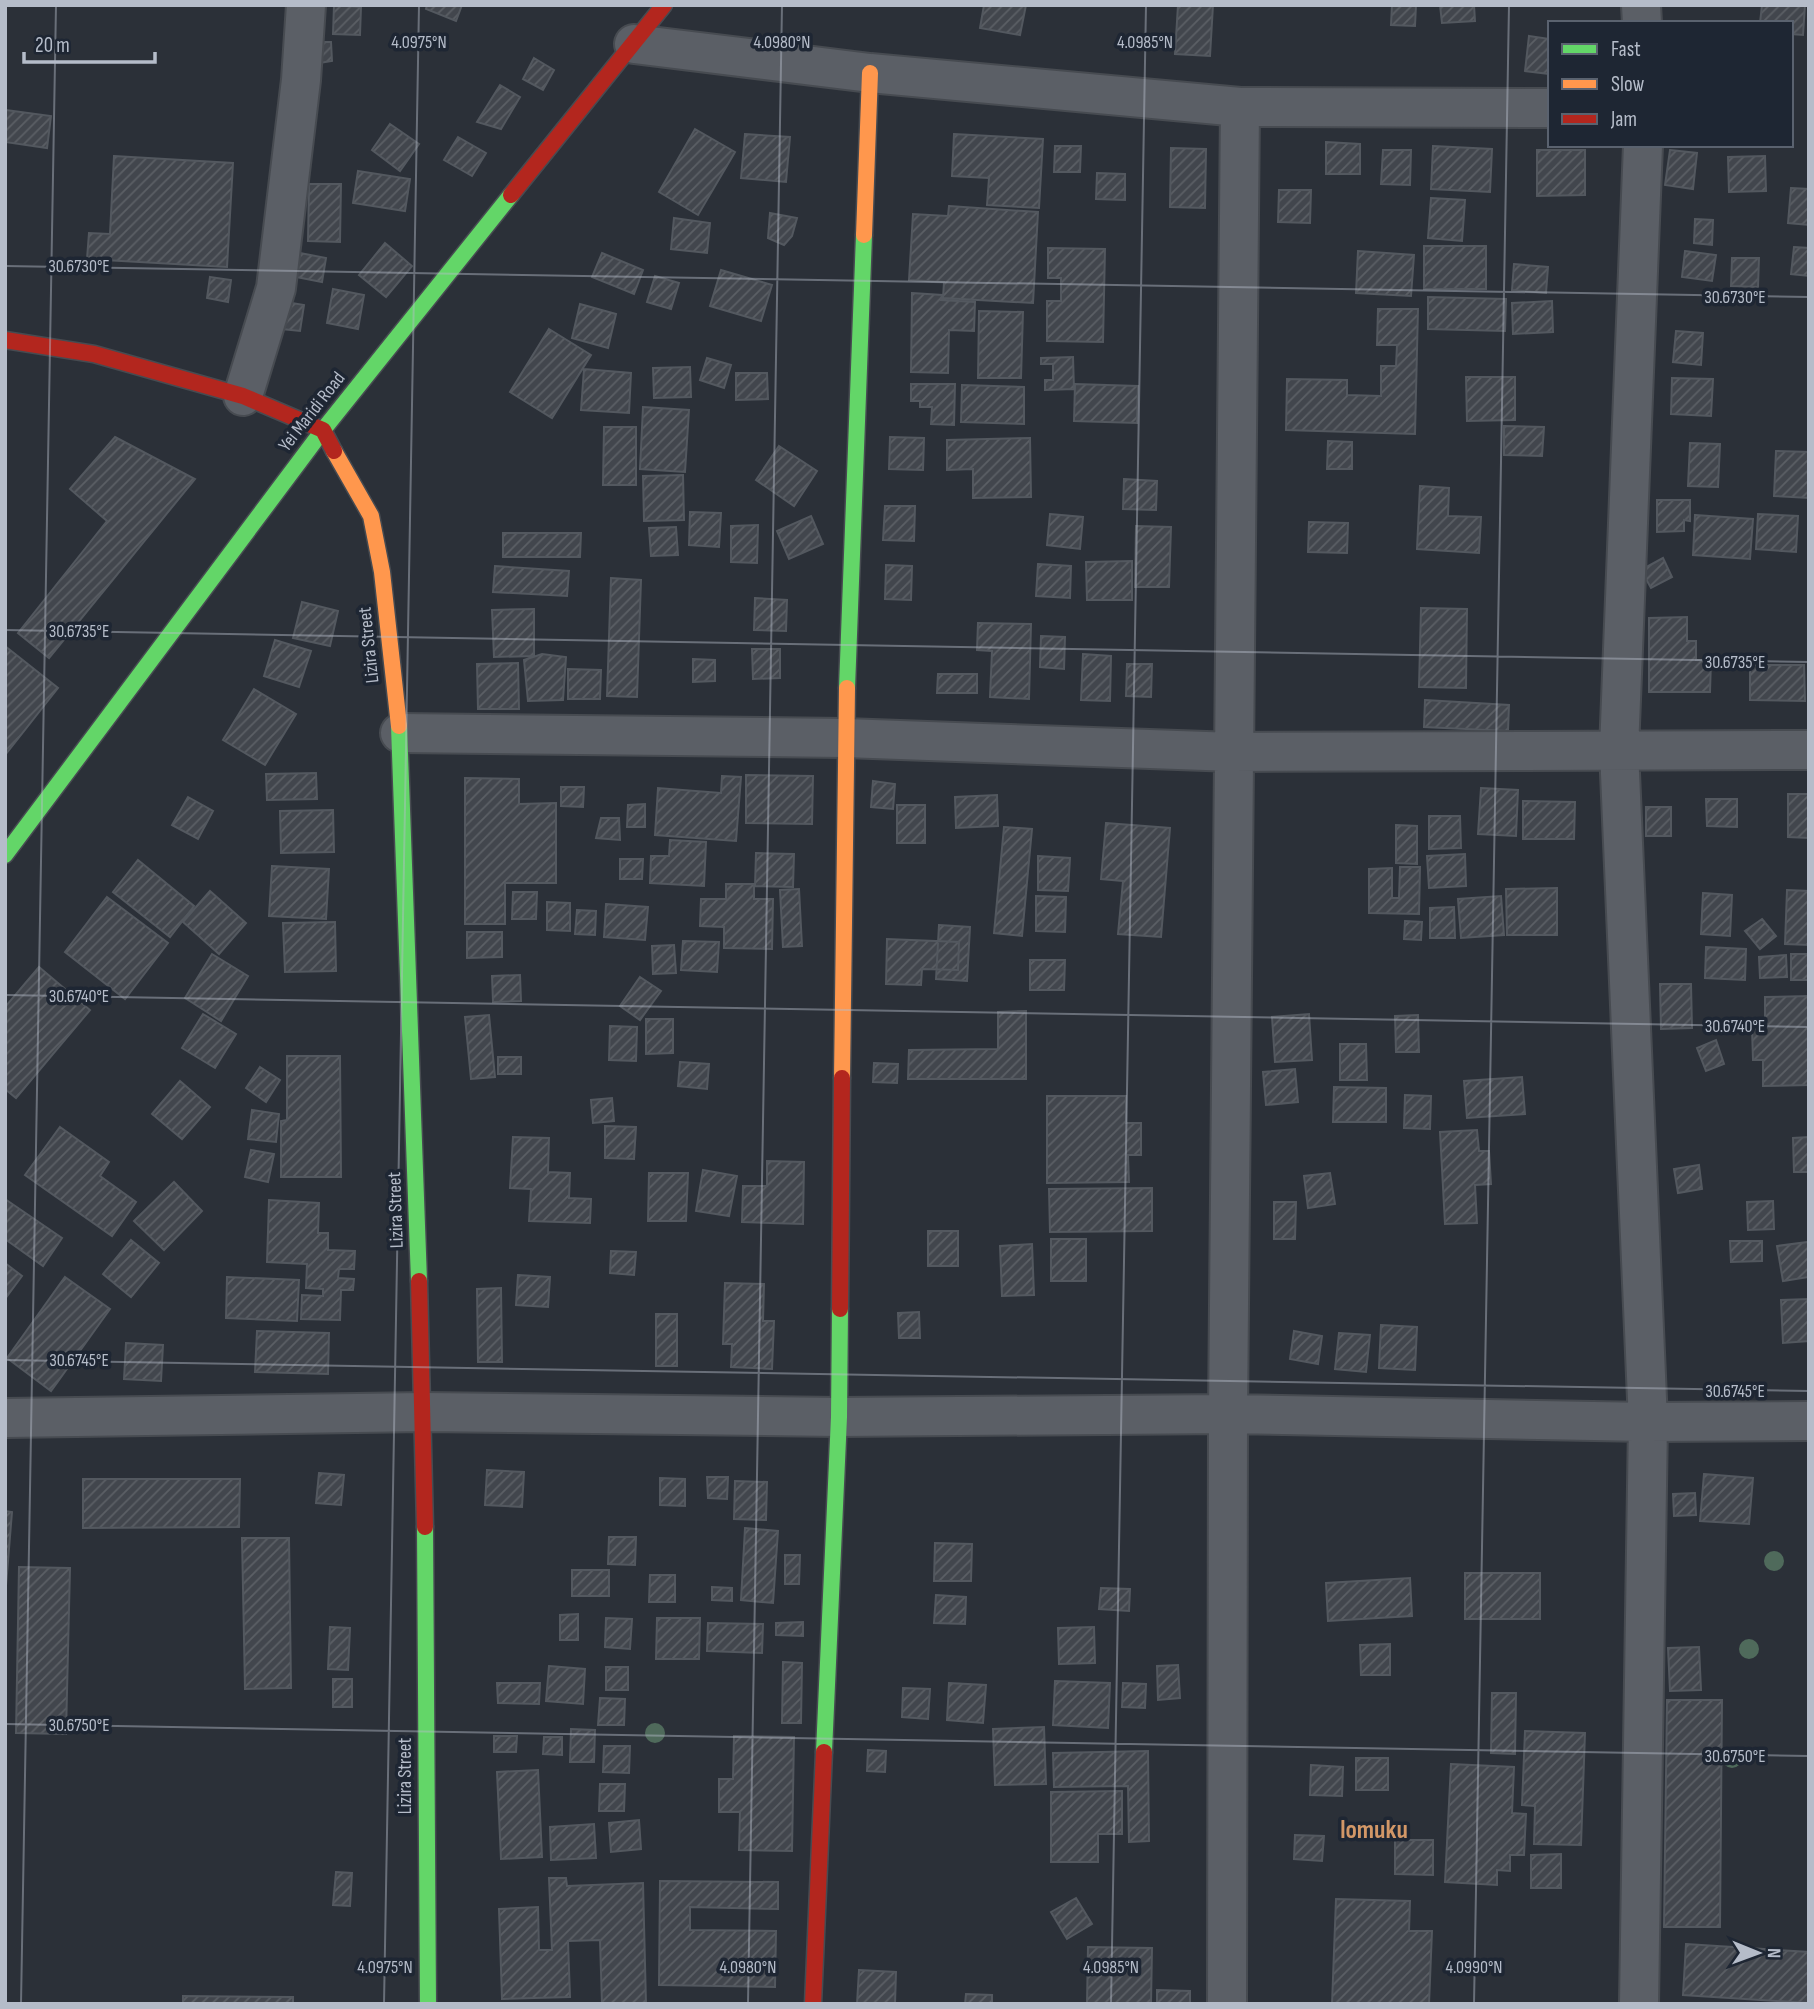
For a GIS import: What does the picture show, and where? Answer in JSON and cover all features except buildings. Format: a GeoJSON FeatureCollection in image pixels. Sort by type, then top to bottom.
{"type":"FeatureCollection","features":[{"type":"Feature","properties":{"kind":"street"},"geometry":{"type":"LineString","coordinates":[[243,396],[276,288],[301,80],[306,5]]}},
{"type":"Feature","properties":{"kind":"street","name":"Yei Maridi Road"},"geometry":{"type":"LineString","coordinates":[[5,855],[323,430],[664,5]]}},
{"type":"Feature","properties":{"kind":"street"},"geometry":{"type":"LineString","coordinates":[[634,44],[870,73],[1240,107],[1548,108]]}},
{"type":"Feature","properties":{"kind":"street"},"geometry":{"type":"LineString","coordinates":[[813,2004],[839,1417],[845,738],[870,73]]}},
{"type":"Feature","properties":{"kind":"street"},"geometry":{"type":"LineString","coordinates":[[1227,2004],[1228,1414],[1240,107]]}},
{"type":"Feature","properties":{"kind":"street"},"geometry":{"type":"LineString","coordinates":[[1639,2004],[1648,1422],[1619,750],[1643,147]]}},
{"type":"Feature","properties":{"kind":"street"},"geometry":{"type":"LineString","coordinates":[[5,340],[94,354],[243,396],[323,430]]}},
{"type":"Feature","properties":{"kind":"street","name":"Lizira Street"},"geometry":{"type":"LineString","coordinates":[[323,430],[371,516],[383,572],[400,733],[424,1412],[428,2004]]}},
{"type":"Feature","properties":{"kind":"street"},"geometry":{"type":"LineString","coordinates":[[400,733],[845,738],[1234,752],[1809,750]]}},
{"type":"Feature","properties":{"kind":"street"},"geometry":{"type":"LineString","coordinates":[[5,1418],[424,1412],[839,1417],[1228,1414],[1648,1422],[1809,1420]]}},
{"type":"Feature","properties":{"kind":"traffic: fast"},"geometry":{"type":"LineString","coordinates":[[5,855],[323,430],[511,195]]}},
{"type":"Feature","properties":{"kind":"traffic: fast"},"geometry":{"type":"LineString","coordinates":[[847,688],[864,235]]}},
{"type":"Feature","properties":{"kind":"traffic: fast"},"geometry":{"type":"LineString","coordinates":[[399,726],[419,1281]]}},
{"type":"Feature","properties":{"kind":"traffic: fast"},"geometry":{"type":"LineString","coordinates":[[824,1752],[839,1417],[840,1309]]}},
{"type":"Feature","properties":{"kind":"traffic: fast"},"geometry":{"type":"LineString","coordinates":[[425,1527],[428,2004]]}},
{"type":"Feature","properties":{"kind":"traffic: slow"},"geometry":{"type":"LineString","coordinates":[[864,235],[870,73]]}},
{"type":"Feature","properties":{"kind":"traffic: slow"},"geometry":{"type":"LineString","coordinates":[[334,451],[371,516],[382,572],[399,726]]}},
{"type":"Feature","properties":{"kind":"traffic: slow"},"geometry":{"type":"LineString","coordinates":[[842,1078],[847,688]]}},
{"type":"Feature","properties":{"kind":"traffic: jam"},"geometry":{"type":"LineString","coordinates":[[511,195],[664,5]]}},
{"type":"Feature","properties":{"kind":"traffic: jam"},"geometry":{"type":"LineString","coordinates":[[5,340],[94,354],[243,396],[323,430],[334,451]]}},
{"type":"Feature","properties":{"kind":"traffic: jam"},"geometry":{"type":"LineString","coordinates":[[840,1309],[842,1078]]}},
{"type":"Feature","properties":{"kind":"traffic: jam"},"geometry":{"type":"LineString","coordinates":[[419,1281],[425,1527]]}},
{"type":"Feature","properties":{"kind":"traffic: jam"},"geometry":{"type":"LineString","coordinates":[[813,2004],[824,1752]]}},
{"type":"Feature","properties":{"kind":"district","name":"lomuku"},"geometry":{"type":"Point","coordinates":[1374,1830]}}]}
